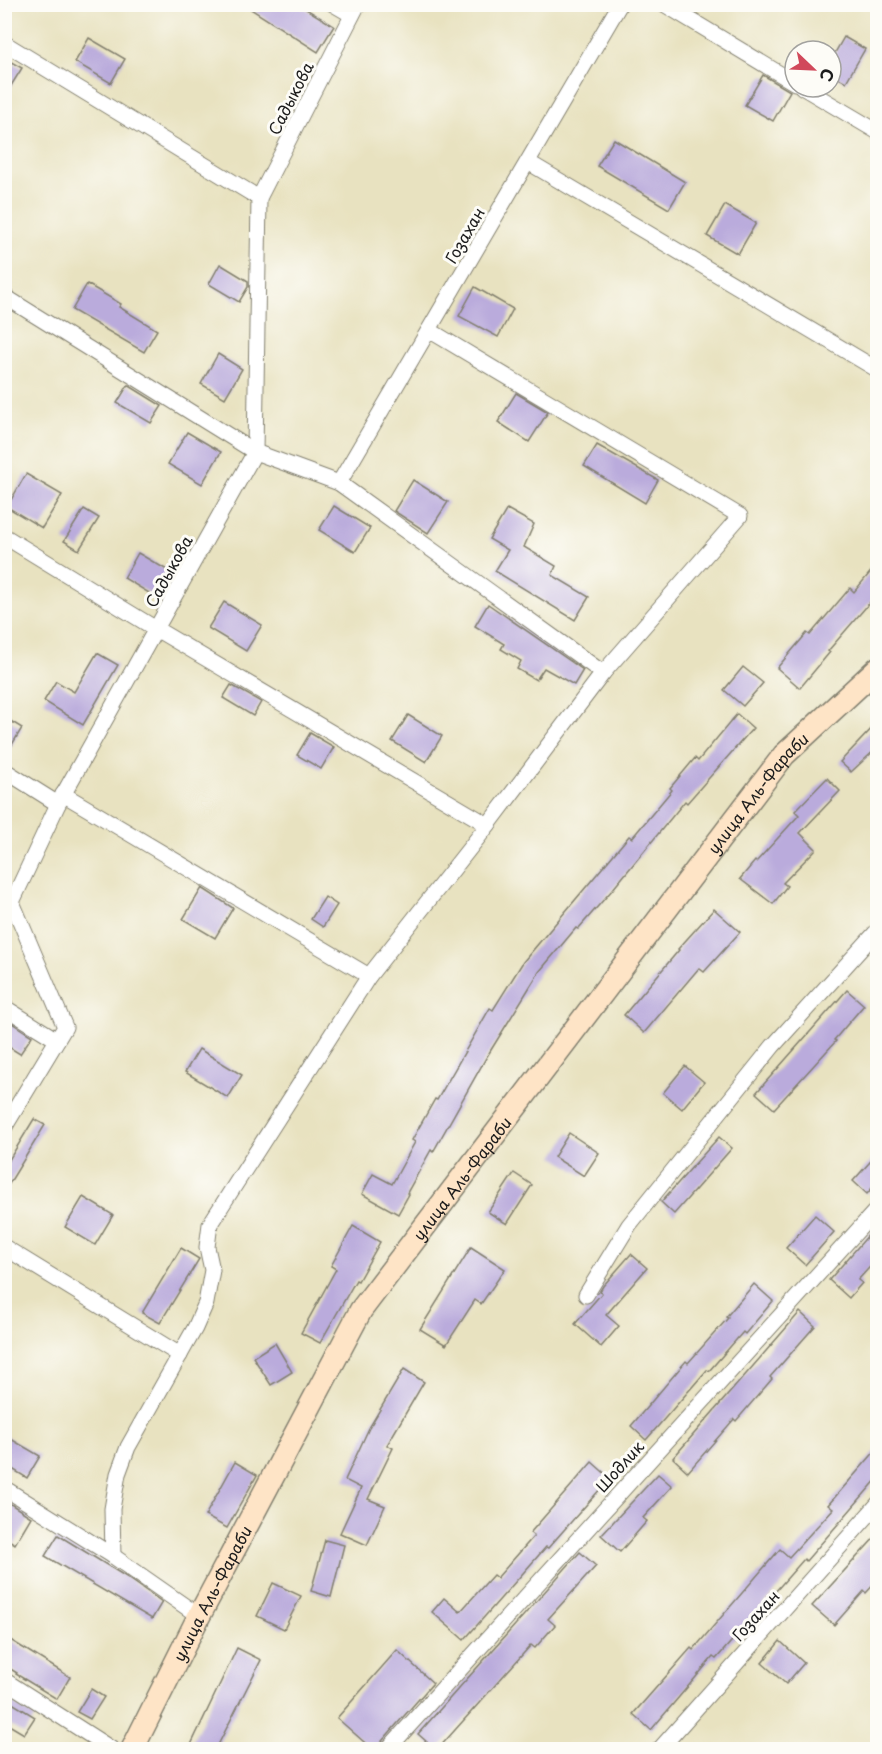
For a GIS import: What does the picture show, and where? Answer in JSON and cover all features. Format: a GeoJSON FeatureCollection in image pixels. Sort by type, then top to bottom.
{"type":"FeatureCollection","features":[{"type":"Feature","properties":{"kind":"main road","name":"улица Аль-Фараби"},"geometry":{"type":"LineString","coordinates":[[132,1749],[199,1616],[361,1310],[784,756],[878,668]]}},
{"type":"Feature","properties":{"kind":"street"},"geometry":{"type":"LineString","coordinates":[[333,4],[355,10]]}},
{"type":"Feature","properties":{"kind":"street","name":"Гозахан"},"geometry":{"type":"LineString","coordinates":[[339,483],[620,4]]}},
{"type":"Feature","properties":{"kind":"street"},"geometry":{"type":"LineString","coordinates":[[664,4],[783,76]]}},
{"type":"Feature","properties":{"kind":"street","name":"Садыкова"},"geometry":{"type":"LineString","coordinates":[[4,1128],[65,1027],[12,902],[60,799],[255,452],[259,198],[355,10]]}},
{"type":"Feature","properties":{"kind":"street"},"geometry":{"type":"LineString","coordinates":[[4,43],[259,198]]}},
{"type":"Feature","properties":{"kind":"street"},"geometry":{"type":"LineString","coordinates":[[822,99],[878,132]]}},
{"type":"Feature","properties":{"kind":"street"},"geometry":{"type":"LineString","coordinates":[[528,162],[878,370]]}},
{"type":"Feature","properties":{"kind":"street"},"geometry":{"type":"LineString","coordinates":[[4,296],[255,452],[339,483],[603,673]]}},
{"type":"Feature","properties":{"kind":"street"},"geometry":{"type":"LineString","coordinates":[[113,1556],[112,1509],[118,1474],[128,1447],[195,1328],[206,1303],[212,1270],[207,1247],[210,1224],[369,976],[488,825],[603,673],[740,516],[429,330]]}},
{"type":"Feature","properties":{"kind":"street"},"geometry":{"type":"LineString","coordinates":[[4,536],[156,629],[488,825]]}},
{"type":"Feature","properties":{"kind":"street"},"geometry":{"type":"LineString","coordinates":[[4,770],[60,799],[369,976]]}},
{"type":"Feature","properties":{"kind":"street"},"geometry":{"type":"LineString","coordinates":[[586,1295],[629,1225],[773,1046],[878,930]]}},
{"type":"Feature","properties":{"kind":"street"},"geometry":{"type":"LineString","coordinates":[[4,1007],[57,1040]]}},
{"type":"Feature","properties":{"kind":"street","name":"Шодлик"},"geometry":{"type":"LineString","coordinates":[[387,1749],[878,1208]]}},
{"type":"Feature","properties":{"kind":"street"},"geometry":{"type":"LineString","coordinates":[[4,1247],[180,1355]]}},
{"type":"Feature","properties":{"kind":"street"},"geometry":{"type":"LineString","coordinates":[[4,1488],[113,1556],[199,1616]]}},
{"type":"Feature","properties":{"kind":"street","name":"Гозахан"},"geometry":{"type":"LineString","coordinates":[[659,1749],[878,1504]]}},
{"type":"Feature","properties":{"kind":"street"},"geometry":{"type":"LineString","coordinates":[[4,1680],[113,1749]]}},
{"type":"Feature","properties":{"kind":"building"},"geometry":{"type":"Polygon","coordinates":[[[243,4],[298,4],[334,26],[318,52],[243,4]]]}},
{"type":"Feature","properties":{"kind":"building"},"geometry":{"type":"Polygon","coordinates":[[[844,37],[865,49],[846,82],[843,80],[844,37]]]}},
{"type":"Feature","properties":{"kind":"building"},"geometry":{"type":"Polygon","coordinates":[[[89,38],[125,59],[111,83],[75,62],[89,38]]]}},
{"type":"Feature","properties":{"kind":"building"},"geometry":{"type":"Polygon","coordinates":[[[4,58],[22,68],[4,97],[4,58]]]}},
{"type":"Feature","properties":{"kind":"building"},"geometry":{"type":"Polygon","coordinates":[[[763,75],[783,87],[783,99],[785,99],[773,121],[745,105],[763,75]]]}},
{"type":"Feature","properties":{"kind":"building"},"geometry":{"type":"Polygon","coordinates":[[[614,139],[685,182],[669,209],[597,166],[614,139]]]}},
{"type":"Feature","properties":{"kind":"building"},"geometry":{"type":"Polygon","coordinates":[[[725,205],[756,223],[738,254],[707,236],[725,205]]]}},
{"type":"Feature","properties":{"kind":"building"},"geometry":{"type":"Polygon","coordinates":[[[220,264],[248,281],[248,287],[239,302],[209,284],[220,264]]]}},
{"type":"Feature","properties":{"kind":"building"},"geometry":{"type":"Polygon","coordinates":[[[87,284],[121,304],[119,307],[157,330],[144,352],[72,310],[87,284]]]}},
{"type":"Feature","properties":{"kind":"building"},"geometry":{"type":"Polygon","coordinates":[[[475,287],[513,309],[498,337],[459,316],[475,287]]]}},
{"type":"Feature","properties":{"kind":"building"},"geometry":{"type":"Polygon","coordinates":[[[218,354],[242,369],[225,398],[201,384],[218,354]]]}},
{"type":"Feature","properties":{"kind":"building"},"geometry":{"type":"Polygon","coordinates":[[[128,385],[162,406],[151,423],[117,403],[128,385]]]}},
{"type":"Feature","properties":{"kind":"building"},"geometry":{"type":"Polygon","coordinates":[[[516,393],[548,412],[529,442],[498,422],[516,393]]]}},
{"type":"Feature","properties":{"kind":"building"},"geometry":{"type":"Polygon","coordinates":[[[187,432],[221,452],[202,484],[168,464],[187,432]]]}},
{"type":"Feature","properties":{"kind":"building"},"geometry":{"type":"Polygon","coordinates":[[[597,445],[658,480],[645,503],[584,466],[597,445]]]}},
{"type":"Feature","properties":{"kind":"building"},"geometry":{"type":"Polygon","coordinates":[[[26,474],[62,495],[42,528],[7,507],[26,474]]]}},
{"type":"Feature","properties":{"kind":"building"},"geometry":{"type":"Polygon","coordinates":[[[413,480],[448,502],[428,533],[394,511],[413,480]]]}},
{"type":"Feature","properties":{"kind":"building"},"geometry":{"type":"Polygon","coordinates":[[[334,506],[370,528],[355,552],[319,530],[334,506]]]}},
{"type":"Feature","properties":{"kind":"building"},"geometry":{"type":"Polygon","coordinates":[[[84,509],[99,518],[79,550],[64,541],[84,509]]]}},
{"type":"Feature","properties":{"kind":"building"},"geometry":{"type":"Polygon","coordinates":[[[507,509],[534,524],[524,547],[556,566],[552,575],[589,597],[575,620],[495,571],[508,550],[489,539],[507,509]]]}},
{"type":"Feature","properties":{"kind":"building"},"geometry":{"type":"Polygon","coordinates":[[[138,553],[174,574],[159,599],[124,578],[138,553]]]}},
{"type":"Feature","properties":{"kind":"building"},"geometry":{"type":"Polygon","coordinates":[[[878,563],[878,593],[828,651],[830,652],[800,688],[777,668],[807,633],[810,635],[850,588],[854,592],[878,563]]]}},
{"type":"Feature","properties":{"kind":"building"},"geometry":{"type":"Polygon","coordinates":[[[224,602],[262,625],[246,651],[208,628],[224,602]]]}},
{"type":"Feature","properties":{"kind":"building"},"geometry":{"type":"Polygon","coordinates":[[[488,604],[583,670],[574,685],[544,668],[536,680],[517,669],[521,661],[501,649],[504,644],[475,626],[488,604]]]}},
{"type":"Feature","properties":{"kind":"building"},"geometry":{"type":"Polygon","coordinates":[[[97,653],[118,665],[83,725],[44,701],[56,681],[74,692],[97,653]]]}},
{"type":"Feature","properties":{"kind":"building"},"geometry":{"type":"Polygon","coordinates":[[[743,667],[763,683],[743,706],[724,690],[743,667]]]}},
{"type":"Feature","properties":{"kind":"building"},"geometry":{"type":"Polygon","coordinates":[[[231,685],[261,702],[253,716],[223,698],[231,685]]]}},
{"type":"Feature","properties":{"kind":"building"},"geometry":{"type":"Polygon","coordinates":[[[737,714],[753,728],[687,803],[685,801],[613,889],[539,972],[486,1058],[433,1152],[431,1150],[398,1214],[362,1194],[373,1174],[392,1184],[415,1142],[412,1140],[435,1099],[437,1100],[490,1008],[493,1010],[523,962],[629,836],[632,838],[695,758],[698,761],[737,714]]]}},
{"type":"Feature","properties":{"kind":"building"},"geometry":{"type":"Polygon","coordinates":[[[408,715],[442,736],[426,762],[392,741],[408,715]]]}},
{"type":"Feature","properties":{"kind":"building"},"geometry":{"type":"Polygon","coordinates":[[[4,717],[22,728],[4,758],[4,717]]]}},
{"type":"Feature","properties":{"kind":"building"},"geometry":{"type":"Polygon","coordinates":[[[878,722],[878,747],[851,772],[840,762],[878,722]]]}},
{"type":"Feature","properties":{"kind":"building"},"geometry":{"type":"Polygon","coordinates":[[[310,733],[334,747],[321,769],[297,755],[310,733]]]}},
{"type":"Feature","properties":{"kind":"building"},"geometry":{"type":"Polygon","coordinates":[[[827,778],[840,791],[800,833],[816,849],[783,883],[787,886],[773,904],[740,879],[799,815],[795,811],[827,778]]]}},
{"type":"Feature","properties":{"kind":"building"},"geometry":{"type":"Polygon","coordinates":[[[202,888],[233,908],[215,938],[183,919],[202,888]]]}},
{"type":"Feature","properties":{"kind":"building"},"geometry":{"type":"Polygon","coordinates":[[[325,897],[337,905],[323,927],[311,919],[325,897]]]}},
{"type":"Feature","properties":{"kind":"building"},"geometry":{"type":"Polygon","coordinates":[[[714,909],[740,932],[704,972],[699,968],[644,1033],[624,1015],[714,909]]]}},
{"type":"Feature","properties":{"kind":"building"},"geometry":{"type":"Polygon","coordinates":[[[847,990],[864,1005],[834,1040],[836,1041],[774,1109],[756,1093],[847,990]]]}},
{"type":"Feature","properties":{"kind":"building"},"geometry":{"type":"Polygon","coordinates":[[[12,1023],[32,1036],[20,1054],[4,1044],[4,1035],[12,1023]]]}},
{"type":"Feature","properties":{"kind":"building"},"geometry":{"type":"Polygon","coordinates":[[[199,1049],[242,1075],[228,1098],[185,1072],[199,1049]]]}},
{"type":"Feature","properties":{"kind":"building"},"geometry":{"type":"Polygon","coordinates":[[[685,1066],[704,1082],[682,1109],[663,1093],[685,1066]]]}},
{"type":"Feature","properties":{"kind":"building"},"geometry":{"type":"Polygon","coordinates":[[[34,1119],[45,1125],[4,1192],[4,1168],[34,1119]]]}},
{"type":"Feature","properties":{"kind":"building"},"geometry":{"type":"Polygon","coordinates":[[[569,1133],[599,1153],[584,1176],[554,1157],[569,1133]]]}},
{"type":"Feature","properties":{"kind":"building"},"geometry":{"type":"Polygon","coordinates":[[[719,1137],[732,1148],[674,1214],[661,1202],[719,1137]]]}},
{"type":"Feature","properties":{"kind":"building"},"geometry":{"type":"Polygon","coordinates":[[[878,1153],[878,1181],[867,1194],[853,1181],[878,1153]]]}},
{"type":"Feature","properties":{"kind":"building"},"geometry":{"type":"Polygon","coordinates":[[[514,1173],[532,1185],[507,1224],[488,1212],[514,1173]]]}},
{"type":"Feature","properties":{"kind":"building"},"geometry":{"type":"Polygon","coordinates":[[[83,1197],[113,1215],[95,1245],[65,1227],[83,1197]]]}},
{"type":"Feature","properties":{"kind":"building"},"geometry":{"type":"Polygon","coordinates":[[[815,1215],[834,1232],[805,1265],[786,1248],[815,1215]]]}},
{"type":"Feature","properties":{"kind":"building"},"geometry":{"type":"Polygon","coordinates":[[[878,1224],[878,1258],[858,1280],[862,1283],[849,1298],[829,1280],[878,1224]]]}},
{"type":"Feature","properties":{"kind":"building"},"geometry":{"type":"Polygon","coordinates":[[[353,1226],[380,1242],[320,1343],[301,1333],[336,1269],[331,1266],[353,1226]]]}},
{"type":"Feature","properties":{"kind":"building"},"geometry":{"type":"Polygon","coordinates":[[[471,1247],[505,1269],[481,1304],[475,1300],[446,1345],[420,1329],[471,1247]]]}},
{"type":"Feature","properties":{"kind":"building"},"geometry":{"type":"Polygon","coordinates":[[[181,1248],[199,1259],[160,1323],[142,1313],[181,1248]]]}},
{"type":"Feature","properties":{"kind":"building"},"geometry":{"type":"Polygon","coordinates":[[[631,1254],[647,1268],[606,1315],[619,1326],[601,1347],[575,1324],[602,1293],[600,1291],[603,1286],[631,1254]]]}},
{"type":"Feature","properties":{"kind":"building"},"geometry":{"type":"Polygon","coordinates":[[[754,1284],[773,1301],[745,1334],[743,1332],[709,1371],[707,1370],[646,1440],[631,1426],[686,1361],[688,1363],[728,1318],[726,1317],[754,1284]]]}},
{"type":"Feature","properties":{"kind":"building"},"geometry":{"type":"Polygon","coordinates":[[[800,1312],[815,1326],[770,1377],[772,1379],[736,1421],[734,1419],[688,1472],[673,1458],[800,1312]]]}},
{"type":"Feature","properties":{"kind":"building"},"geometry":{"type":"Polygon","coordinates":[[[275,1343],[292,1372],[271,1385],[253,1357],[275,1343]]]}},
{"type":"Feature","properties":{"kind":"building"},"geometry":{"type":"Polygon","coordinates":[[[404,1369],[424,1382],[387,1445],[393,1448],[368,1499],[385,1506],[367,1545],[340,1533],[361,1488],[345,1480],[369,1428],[404,1369]]]}},
{"type":"Feature","properties":{"kind":"building"},"geometry":{"type":"Polygon","coordinates":[[[4,1435],[40,1456],[27,1478],[4,1464],[4,1435]]]}},
{"type":"Feature","properties":{"kind":"building"},"geometry":{"type":"Polygon","coordinates":[[[878,1448],[878,1478],[716,1659],[713,1657],[651,1730],[633,1714],[691,1648],[693,1650],[780,1549],[789,1557],[833,1509],[828,1505],[878,1448]]]}},
{"type":"Feature","properties":{"kind":"building"},"geometry":{"type":"Polygon","coordinates":[[[235,1462],[257,1475],[227,1528],[205,1516],[235,1462]]]}},
{"type":"Feature","properties":{"kind":"building"},"geometry":{"type":"Polygon","coordinates":[[[592,1462],[610,1478],[464,1640],[432,1612],[444,1598],[460,1612],[493,1575],[497,1578],[534,1536],[530,1533],[592,1462]]]}},
{"type":"Feature","properties":{"kind":"building"},"geometry":{"type":"Polygon","coordinates":[[[658,1474],[672,1486],[643,1518],[647,1521],[620,1552],[601,1535],[658,1474]]]}},
{"type":"Feature","properties":{"kind":"building"},"geometry":{"type":"Polygon","coordinates":[[[9,1503],[31,1517],[15,1544],[4,1537],[4,1509],[9,1503]]]}},
{"type":"Feature","properties":{"kind":"building"},"geometry":{"type":"Polygon","coordinates":[[[878,1534],[878,1580],[866,1593],[864,1591],[834,1625],[812,1606],[878,1534]]]}},
{"type":"Feature","properties":{"kind":"building"},"geometry":{"type":"Polygon","coordinates":[[[58,1535],[162,1602],[152,1619],[45,1556],[58,1535]]]}},
{"type":"Feature","properties":{"kind":"building"},"geometry":{"type":"Polygon","coordinates":[[[325,1540],[344,1545],[331,1597],[311,1591],[325,1540]]]}},
{"type":"Feature","properties":{"kind":"building"},"geometry":{"type":"Polygon","coordinates":[[[580,1552],[596,1566],[548,1619],[555,1625],[535,1648],[531,1645],[438,1749],[435,1749],[418,1734],[580,1552]]]}},
{"type":"Feature","properties":{"kind":"building"},"geometry":{"type":"Polygon","coordinates":[[[273,1583],[301,1596],[284,1629],[257,1616],[273,1583]]]}},
{"type":"Feature","properties":{"kind":"building"},"geometry":{"type":"Polygon","coordinates":[[[4,1636],[70,1677],[57,1699],[4,1665],[4,1636]]]}},
{"type":"Feature","properties":{"kind":"building"},"geometry":{"type":"Polygon","coordinates":[[[780,1641],[804,1663],[786,1684],[762,1663],[780,1641]]]}},
{"type":"Feature","properties":{"kind":"building"},"geometry":{"type":"Polygon","coordinates":[[[237,1648],[261,1660],[216,1749],[189,1749],[237,1648]]]}},
{"type":"Feature","properties":{"kind":"building"},"geometry":{"type":"Polygon","coordinates":[[[397,1650],[433,1683],[375,1749],[372,1749],[337,1718],[397,1650]]]}},
{"type":"Feature","properties":{"kind":"building"},"geometry":{"type":"Polygon","coordinates":[[[91,1689],[104,1697],[90,1719],[77,1712],[91,1689]]]}},
{"type":"Feature","properties":{"kind":"building"},"geometry":{"type":"Polygon","coordinates":[[[4,1698],[35,1717],[24,1734],[4,1722],[4,1698]]]}}]}
